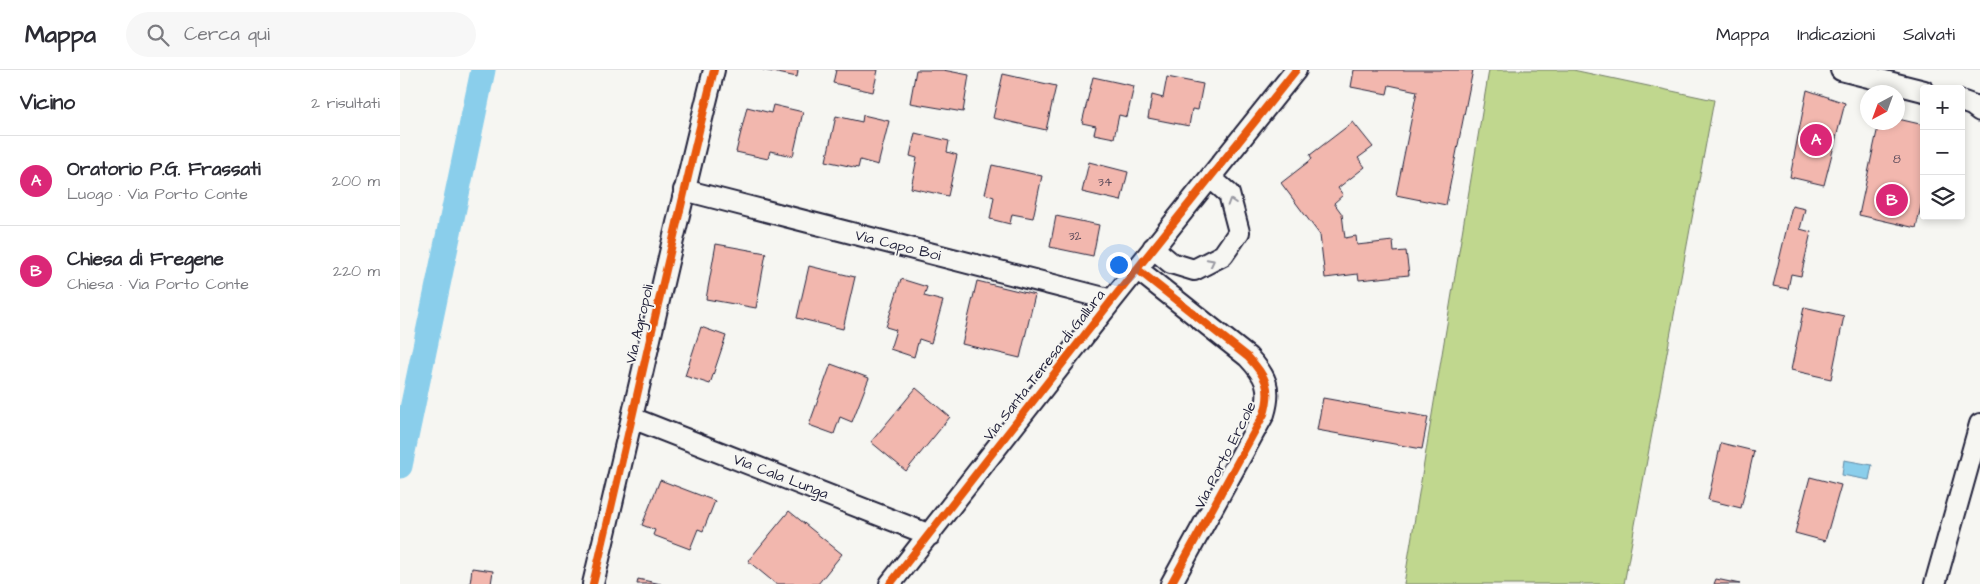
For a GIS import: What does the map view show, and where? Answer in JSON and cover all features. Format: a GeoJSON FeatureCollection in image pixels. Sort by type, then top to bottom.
{"type":"FeatureCollection","features":[{"type":"Feature","properties":{"kind":"street","name":"Via Agropoli"},"geometry":{"type":"LineString","coordinates":[[592,584],[714,70]]}},
{"type":"Feature","properties":{"kind":"street"},"geometry":{"type":"LineString","coordinates":[[1841,70],[1920,90]]}},
{"type":"Feature","properties":{"kind":"street","name":"Via Santa Teresa di Gallura"},"geometry":{"type":"LineString","coordinates":[[890,584],[1137,268],[1211,178],[1289,71]]}},
{"type":"Feature","properties":{"kind":"street"},"geometry":{"type":"LineString","coordinates":[[1153,248],[1171,264],[1194,270],[1223,256],[1239,232],[1229,194],[1211,178]]}},
{"type":"Feature","properties":{"kind":"street","name":"Via Capo Boi"},"geometry":{"type":"LineString","coordinates":[[684,190],[1112,300]]}},
{"type":"Feature","properties":{"kind":"street","name":"Via Porto Ercole"},"geometry":{"type":"LineString","coordinates":[[1137,268],[1248,357],[1261,371],[1268,386],[1268,401],[1264,414],[1171,584]]}},
{"type":"Feature","properties":{"kind":"street","name":"Via Cala Lunga"},"geometry":{"type":"LineString","coordinates":[[632,418],[930,535]]}},
{"type":"Feature","properties":{"kind":"street"},"geometry":{"type":"LineString","coordinates":[[1935,584],[1980,424]]}},
{"type":"Feature","properties":{"kind":"green space"},"geometry":{"type":"Polygon","coordinates":[[[1489,70],[1573,70],[1714,100],[1624,584],[1404,584],[1489,70]]]}},
{"type":"Feature","properties":{"kind":"water"},"geometry":{"type":"Polygon","coordinates":[[[1844,460],[1872,465],[1869,480],[1842,475],[1844,460]]]}},
{"type":"Feature","properties":{"kind":"building"},"geometry":{"type":"Polygon","coordinates":[[[763,70],[798,70],[797,77],[763,70]]]}},
{"type":"Feature","properties":{"kind":"building"},"geometry":{"type":"Polygon","coordinates":[[[836,70],[878,70],[873,92],[833,83],[836,70]]]}},
{"type":"Feature","properties":{"kind":"building"},"geometry":{"type":"Polygon","coordinates":[[[916,70],[943,70],[969,75],[963,112],[910,103],[916,70]]]}},
{"type":"Feature","properties":{"kind":"building"},"geometry":{"type":"Polygon","coordinates":[[[1354,70],[1473,70],[1446,205],[1396,195],[1417,91],[1389,85],[1387,94],[1351,87],[1354,70]]]}},
{"type":"Feature","properties":{"kind":"building"},"geometry":{"type":"Polygon","coordinates":[[[1003,74],[1056,86],[1046,130],[993,118],[1003,74]]]}},
{"type":"Feature","properties":{"kind":"building"},"geometry":{"type":"Polygon","coordinates":[[[1093,77],[1134,86],[1127,117],[1119,115],[1114,138],[1094,134],[1096,126],[1082,123],[1093,77]]]}},
{"type":"Feature","properties":{"kind":"building"},"geometry":{"type":"Polygon","coordinates":[[[1167,77],[1203,84],[1198,110],[1192,109],[1189,126],[1148,118],[1152,95],[1163,98],[1167,77]]]}},
{"type":"Feature","properties":{"kind":"building"},"geometry":{"type":"Polygon","coordinates":[[[1807,90],[1845,103],[1824,185],[1790,177],[1807,90]]]}},
{"type":"Feature","properties":{"kind":"building"},"geometry":{"type":"Polygon","coordinates":[[[773,105],[803,112],[793,156],[770,151],[768,159],[736,152],[747,107],[771,113],[773,105]]]}},
{"type":"Feature","properties":{"kind":"building"},"geometry":{"type":"Polygon","coordinates":[[[863,115],[889,121],[878,165],[860,160],[858,168],[826,161],[836,116],[862,122],[863,115]]]}},
{"type":"Feature","properties":{"kind":"building"},"geometry":{"type":"Polygon","coordinates":[[[1905,121],[1920,124],[1920,210],[1916,228],[1859,215],[1877,130],[1905,130],[1905,121]]]}},
{"type":"Feature","properties":{"kind":"building"},"geometry":{"type":"Polygon","coordinates":[[[1353,122],[1373,147],[1358,158],[1365,167],[1338,188],[1343,195],[1334,203],[1342,214],[1345,238],[1356,236],[1357,245],[1393,241],[1394,252],[1406,251],[1409,275],[1359,280],[1358,274],[1325,278],[1320,235],[1281,183],[1312,159],[1310,155],[1353,122]]]}},
{"type":"Feature","properties":{"kind":"building"},"geometry":{"type":"Polygon","coordinates":[[[915,133],[949,141],[947,152],[957,155],[948,196],[911,188],[917,158],[910,156],[915,133]]]}},
{"type":"Feature","properties":{"kind":"building"},"geometry":{"type":"Polygon","coordinates":[[[1089,162],[1128,172],[1121,201],[1082,192],[1089,162]]]}},
{"type":"Feature","properties":{"kind":"building"},"geometry":{"type":"Polygon","coordinates":[[[992,165],[1042,176],[1033,218],[1012,214],[1010,224],[990,219],[994,197],[985,194],[992,165]]]}},
{"type":"Feature","properties":{"kind":"building"},"geometry":{"type":"Polygon","coordinates":[[[1792,206],[1805,209],[1800,229],[1811,232],[1801,276],[1791,274],[1788,289],[1773,286],[1792,206]]]}},
{"type":"Feature","properties":{"kind":"building"},"geometry":{"type":"Polygon","coordinates":[[[1056,216],[1099,225],[1093,256],[1050,247],[1056,216]]]}},
{"type":"Feature","properties":{"kind":"building"},"geometry":{"type":"Polygon","coordinates":[[[716,244],[766,253],[756,308],[706,299],[716,244]]]}},
{"type":"Feature","properties":{"kind":"building"},"geometry":{"type":"Polygon","coordinates":[[[809,266],[855,277],[843,329],[797,318],[809,266]]]}},
{"type":"Feature","properties":{"kind":"building"},"geometry":{"type":"Polygon","coordinates":[[[901,279],[927,287],[924,296],[943,301],[931,343],[919,339],[914,357],[890,349],[896,330],[886,327],[901,279]]]}},
{"type":"Feature","properties":{"kind":"building"},"geometry":{"type":"Polygon","coordinates":[[[977,281],[1035,295],[1020,358],[962,344],[977,281]]]}},
{"type":"Feature","properties":{"kind":"building"},"geometry":{"type":"Polygon","coordinates":[[[1804,307],[1844,316],[1831,379],[1791,370],[1804,307]]]}},
{"type":"Feature","properties":{"kind":"building"},"geometry":{"type":"Polygon","coordinates":[[[701,327],[726,336],[710,384],[685,376],[701,327]]]}},
{"type":"Feature","properties":{"kind":"building"},"geometry":{"type":"Polygon","coordinates":[[[831,364],[869,378],[852,422],[840,417],[834,434],[809,425],[831,364]]]}},
{"type":"Feature","properties":{"kind":"building"},"geometry":{"type":"Polygon","coordinates":[[[916,388],[950,417],[906,471],[871,442],[916,388]]]}},
{"type":"Feature","properties":{"kind":"building"},"geometry":{"type":"Polygon","coordinates":[[[1323,398],[1428,417],[1422,449],[1317,430],[1323,398]]]}},
{"type":"Feature","properties":{"kind":"building"},"geometry":{"type":"Polygon","coordinates":[[[1721,443],[1754,451],[1741,508],[1708,500],[1721,443]]]}},
{"type":"Feature","properties":{"kind":"building"},"geometry":{"type":"Polygon","coordinates":[[[1810,477],[1841,485],[1825,541],[1795,533],[1810,477]]]}},
{"type":"Feature","properties":{"kind":"building"},"geometry":{"type":"Polygon","coordinates":[[[660,480],[715,501],[703,531],[698,529],[690,549],[653,535],[655,530],[642,525],[660,480]]]}},
{"type":"Feature","properties":{"kind":"building"},"geometry":{"type":"Polygon","coordinates":[[[789,511],[842,554],[818,584],[776,584],[748,561],[789,511]]]}},
{"type":"Feature","properties":{"kind":"building"},"geometry":{"type":"Polygon","coordinates":[[[472,568],[493,571],[491,584],[470,584],[472,568]]]}},
{"type":"Feature","properties":{"kind":"building"},"geometry":{"type":"Polygon","coordinates":[[[638,579],[661,584],[637,584],[638,579]]]}},
{"type":"Feature","properties":{"kind":"building"},"geometry":{"type":"Polygon","coordinates":[[[1716,579],[1740,584],[1714,584],[1716,579]]]}},
{"type":"Feature","properties":{"kind":"waterway"},"geometry":{"type":"LineString","coordinates":[[400,466],[483,70]]}},
{"type":"Feature","properties":{"kind":"cycle path"},"geometry":{"type":"LineString","coordinates":[[593,584],[714,70]]}},
{"type":"Feature","properties":{"kind":"cycle path"},"geometry":{"type":"LineString","coordinates":[[890,584],[1112,300],[1296,70]]}},
{"type":"Feature","properties":{"kind":"cycle path"},"geometry":{"type":"LineString","coordinates":[[1137,269],[1248,357],[1259,370],[1266,383],[1267,390],[1264,414],[1171,584]]}},
{"type":"Feature","properties":{"kind":"place","name":"Oratorio P.G. Frassati"},"geometry":{"type":"Point","coordinates":[1816,140]}},
{"type":"Feature","properties":{"kind":"place","name":"Chiesa di Fregene"},"geometry":{"type":"Point","coordinates":[1892,200]}}]}
